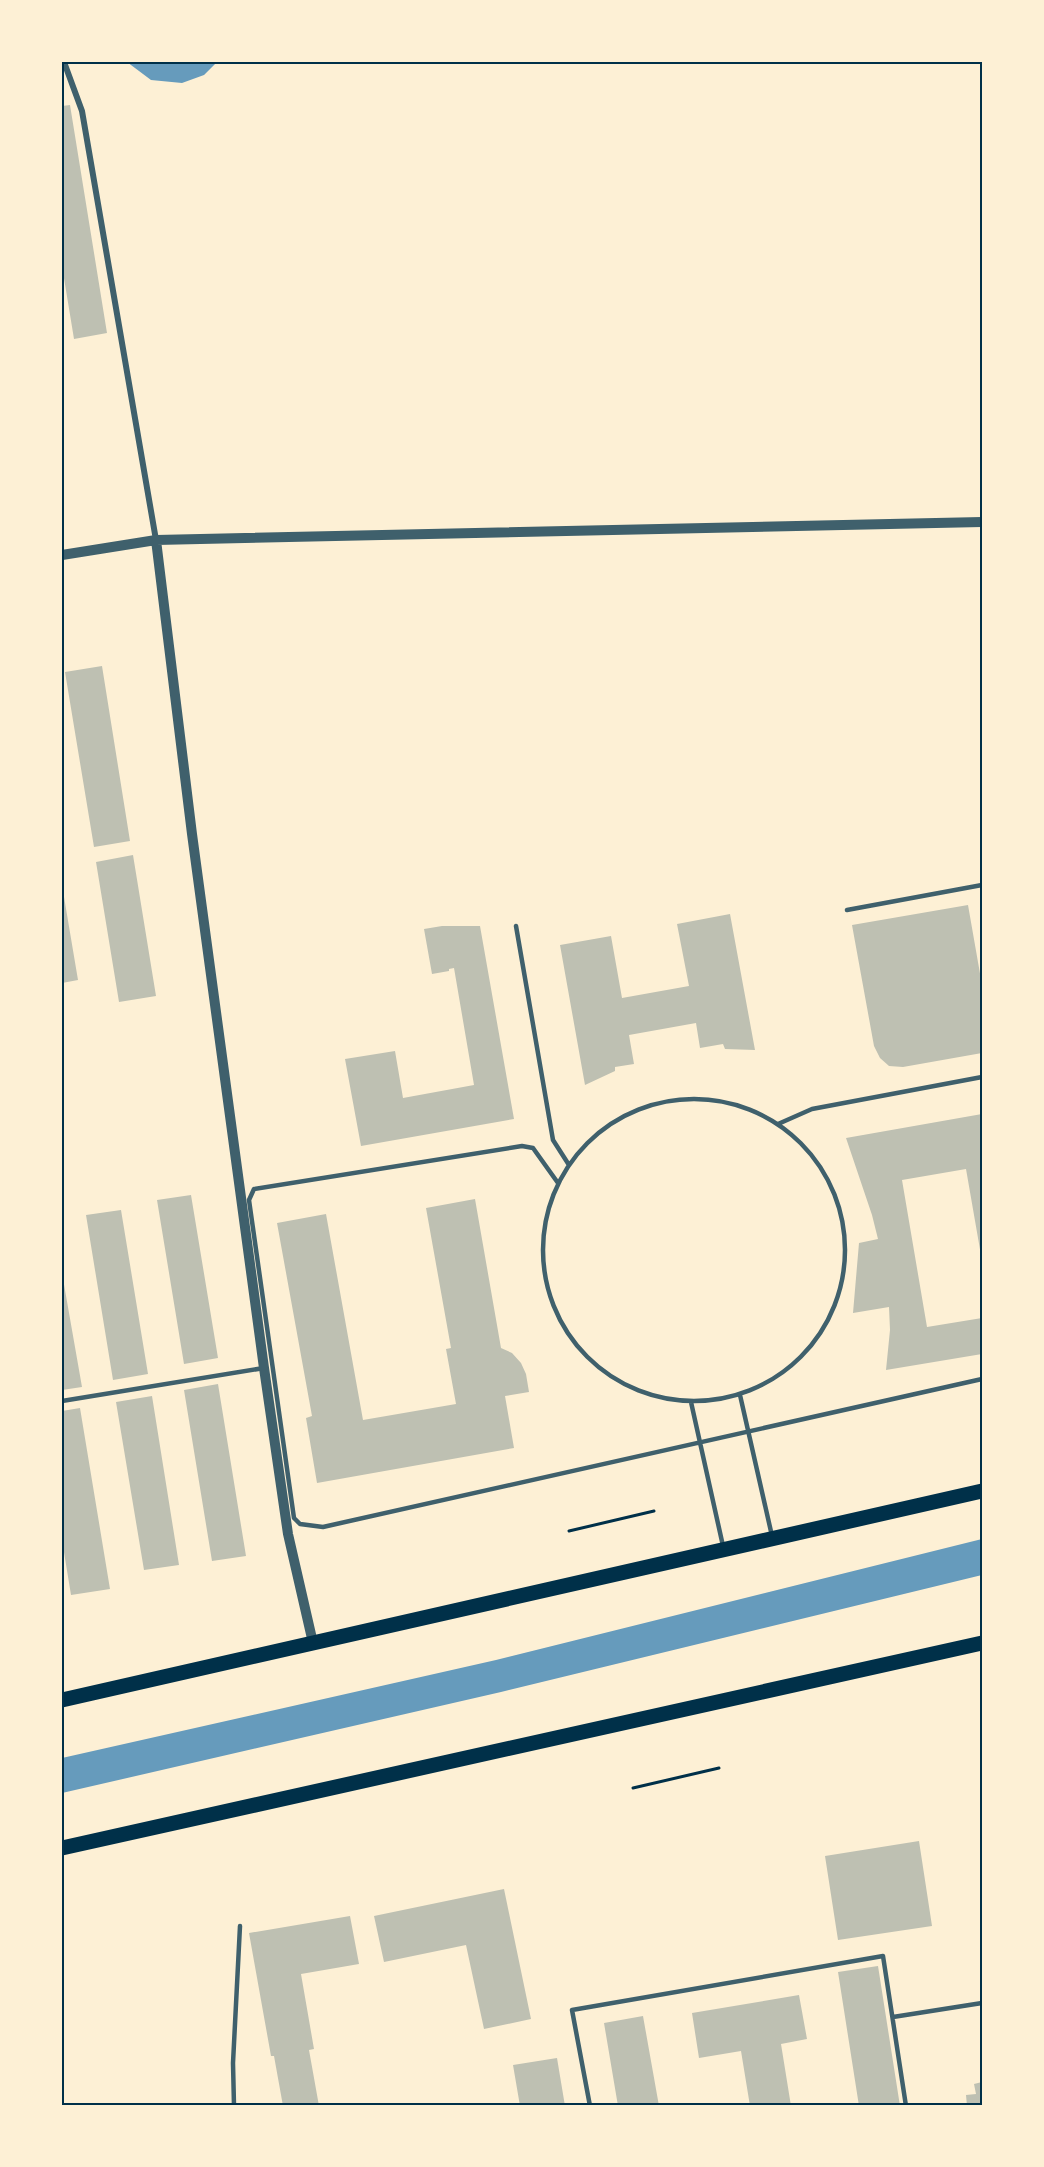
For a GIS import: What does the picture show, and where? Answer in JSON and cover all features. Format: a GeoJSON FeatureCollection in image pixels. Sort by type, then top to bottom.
{"type":"FeatureCollection","features":[{"type":"Feature","properties":{"kind":"main road"},"geometry":{"type":"LineString","coordinates":[[62,1700],[982,1491]]}},
{"type":"Feature","properties":{"kind":"main road"},"geometry":{"type":"LineString","coordinates":[[62,1848],[982,1643]]}},
{"type":"Feature","properties":{"kind":"street"},"geometry":{"type":"LineString","coordinates":[[64,62],[82,111],[156,540],[194,846],[264,1368],[288,1534],[313,1643]]}},
{"type":"Feature","properties":{"kind":"street"},"geometry":{"type":"LineString","coordinates":[[62,555],[156,540],[982,522]]}},
{"type":"Feature","properties":{"kind":"lane"},"geometry":{"type":"LineString","coordinates":[[847,910],[982,885]]}},
{"type":"Feature","properties":{"kind":"lane"},"geometry":{"type":"LineString","coordinates":[[516,926],[553,1140],[569,1165]]}},
{"type":"Feature","properties":{"kind":"lane"},"geometry":{"type":"LineString","coordinates":[[778,1124],[812,1109],[982,1077]]}},
{"type":"Feature","properties":{"kind":"lane"},"geometry":{"type":"LineString","coordinates":[[702,1099],[733,1104],[752,1110],[778,1124],[804,1145],[828,1179],[842,1218],[845,1260],[837,1302],[818,1339],[788,1369],[771,1381],[740,1395],[712,1401],[671,1401],[651,1396],[615,1380],[584,1354],[560,1321],[546,1283],[543,1243],[550,1202],[569,1165],[596,1134],[613,1122],[651,1104],[671,1100],[702,1099]]}},
{"type":"Feature","properties":{"kind":"lane"},"geometry":{"type":"LineString","coordinates":[[558,1183],[533,1148],[522,1146],[254,1189],[249,1200],[294,1518],[300,1524],[323,1527],[982,1379]]}},
{"type":"Feature","properties":{"kind":"lane"},"geometry":{"type":"LineString","coordinates":[[62,1401],[264,1368]]}},
{"type":"Feature","properties":{"kind":"lane"},"geometry":{"type":"LineString","coordinates":[[740,1395],[773,1539]]}},
{"type":"Feature","properties":{"kind":"lane"},"geometry":{"type":"LineString","coordinates":[[691,1402],[724,1550]]}},
{"type":"Feature","properties":{"kind":"lane"},"geometry":{"type":"LineString","coordinates":[[234,2106],[233,2063],[240,1926]]}},
{"type":"Feature","properties":{"kind":"lane"},"geometry":{"type":"LineString","coordinates":[[590,2106],[572,2010],[883,1956],[906,2106]]}},
{"type":"Feature","properties":{"kind":"lane"},"geometry":{"type":"LineString","coordinates":[[893,2017],[982,2003]]}},
{"type":"Feature","properties":{"kind":"path"},"geometry":{"type":"LineString","coordinates":[[569,1531],[654,1511]]}},
{"type":"Feature","properties":{"kind":"path"},"geometry":{"type":"LineString","coordinates":[[633,1788],[719,1768]]}},
{"type":"Feature","properties":{"kind":"water"},"geometry":{"type":"Polygon","coordinates":[[[127,62],[217,62],[204,75],[182,83],[151,80],[127,62]]]}},
{"type":"Feature","properties":{"kind":"water"},"geometry":{"type":"Polygon","coordinates":[[[982,1539],[982,1575],[501,1692],[62,1793],[62,1758],[496,1660],[982,1539]]]}},
{"type":"Feature","properties":{"kind":"building"},"geometry":{"type":"Polygon","coordinates":[[[70,105],[107,333],[74,339],[62,266],[62,106],[70,105]]]}},
{"type":"Feature","properties":{"kind":"building"},"geometry":{"type":"Polygon","coordinates":[[[102,666],[130,841],[94,847],[65,672],[102,666]]]}},
{"type":"Feature","properties":{"kind":"building"},"geometry":{"type":"Polygon","coordinates":[[[133,855],[156,996],[119,1002],[96,862],[133,855]]]}},
{"type":"Feature","properties":{"kind":"building"},"geometry":{"type":"Polygon","coordinates":[[[62,885],[78,980],[62,983],[62,885]]]}},
{"type":"Feature","properties":{"kind":"building"},"geometry":{"type":"Polygon","coordinates":[[[968,905],[982,985],[982,1053],[903,1067],[889,1066],[880,1058],[874,1046],[852,925],[968,905]]]}},
{"type":"Feature","properties":{"kind":"building"},"geometry":{"type":"Polygon","coordinates":[[[730,914],[755,1050],[725,1049],[723,1044],[700,1048],[696,1023],[629,1035],[634,1064],[615,1067],[615,1071],[585,1085],[560,945],[611,936],[622,998],[689,986],[677,924],[730,914]]]}},
{"type":"Feature","properties":{"kind":"building"},"geometry":{"type":"Polygon","coordinates":[[[442,926],[480,926],[514,1119],[361,1146],[345,1059],[395,1051],[403,1098],[474,1085],[454,968],[432,974],[424,929],[442,926]]]}},
{"type":"Feature","properties":{"kind":"building"},"geometry":{"type":"Polygon","coordinates":[[[982,1114],[982,1261],[966,1169],[902,1180],[927,1327],[982,1318],[982,1354],[886,1370],[890,1330],[889,1307],[853,1313],[859,1243],[878,1239],[846,1138],[982,1114]]]}},
{"type":"Feature","properties":{"kind":"building"},"geometry":{"type":"Polygon","coordinates":[[[191,1195],[218,1358],[184,1364],[157,1200],[191,1195]]]}},
{"type":"Feature","properties":{"kind":"building"},"geometry":{"type":"Polygon","coordinates":[[[475,1199],[501,1348],[512,1353],[521,1363],[526,1374],[529,1392],[505,1396],[514,1448],[317,1483],[306,1418],[312,1416],[277,1223],[326,1214],[363,1420],[456,1404],[446,1349],[451,1348],[426,1208],[475,1199]]]}},
{"type":"Feature","properties":{"kind":"building"},"geometry":{"type":"Polygon","coordinates":[[[121,1210],[148,1374],[113,1380],[86,1215],[121,1210]]]}},
{"type":"Feature","properties":{"kind":"building"},"geometry":{"type":"Polygon","coordinates":[[[62,1273],[82,1387],[62,1390],[62,1273]]]}},
{"type":"Feature","properties":{"kind":"building"},"geometry":{"type":"Polygon","coordinates":[[[218,1384],[246,1556],[212,1561],[184,1390],[218,1384]]]}},
{"type":"Feature","properties":{"kind":"building"},"geometry":{"type":"Polygon","coordinates":[[[152,1396],[179,1565],[144,1570],[116,1402],[152,1396]]]}},
{"type":"Feature","properties":{"kind":"building"},"geometry":{"type":"Polygon","coordinates":[[[80,1408],[110,1589],[71,1595],[62,1540],[62,1411],[80,1408]]]}},
{"type":"Feature","properties":{"kind":"building"},"geometry":{"type":"Polygon","coordinates":[[[919,1841],[932,1926],[838,1940],[825,1856],[919,1841]]]}},
{"type":"Feature","properties":{"kind":"building"},"geometry":{"type":"Polygon","coordinates":[[[504,1889],[531,2019],[484,2029],[466,1945],[384,1962],[374,1916],[504,1889]]]}},
{"type":"Feature","properties":{"kind":"building"},"geometry":{"type":"Polygon","coordinates":[[[350,1916],[359,1964],[301,1974],[314,2049],[309,2050],[319,2106],[283,2106],[274,2056],[271,2056],[249,1933],[350,1916]]]}},
{"type":"Feature","properties":{"kind":"building"},"geometry":{"type":"Polygon","coordinates":[[[878,1966],[900,2106],[859,2106],[838,1972],[878,1966]]]}},
{"type":"Feature","properties":{"kind":"building"},"geometry":{"type":"Polygon","coordinates":[[[799,1995],[807,2039],[781,2044],[791,2106],[750,2106],[741,2051],[699,2058],[692,2013],[799,1995]]]}},
{"type":"Feature","properties":{"kind":"building"},"geometry":{"type":"Polygon","coordinates":[[[643,2016],[659,2106],[618,2106],[604,2023],[643,2016]]]}},
{"type":"Feature","properties":{"kind":"building"},"geometry":{"type":"Polygon","coordinates":[[[557,2058],[565,2106],[520,2106],[513,2065],[557,2058]]]}},
{"type":"Feature","properties":{"kind":"building"},"geometry":{"type":"Polygon","coordinates":[[[982,2082],[982,2106],[967,2106],[966,2095],[976,2094],[974,2084],[982,2082]]]}}]}
